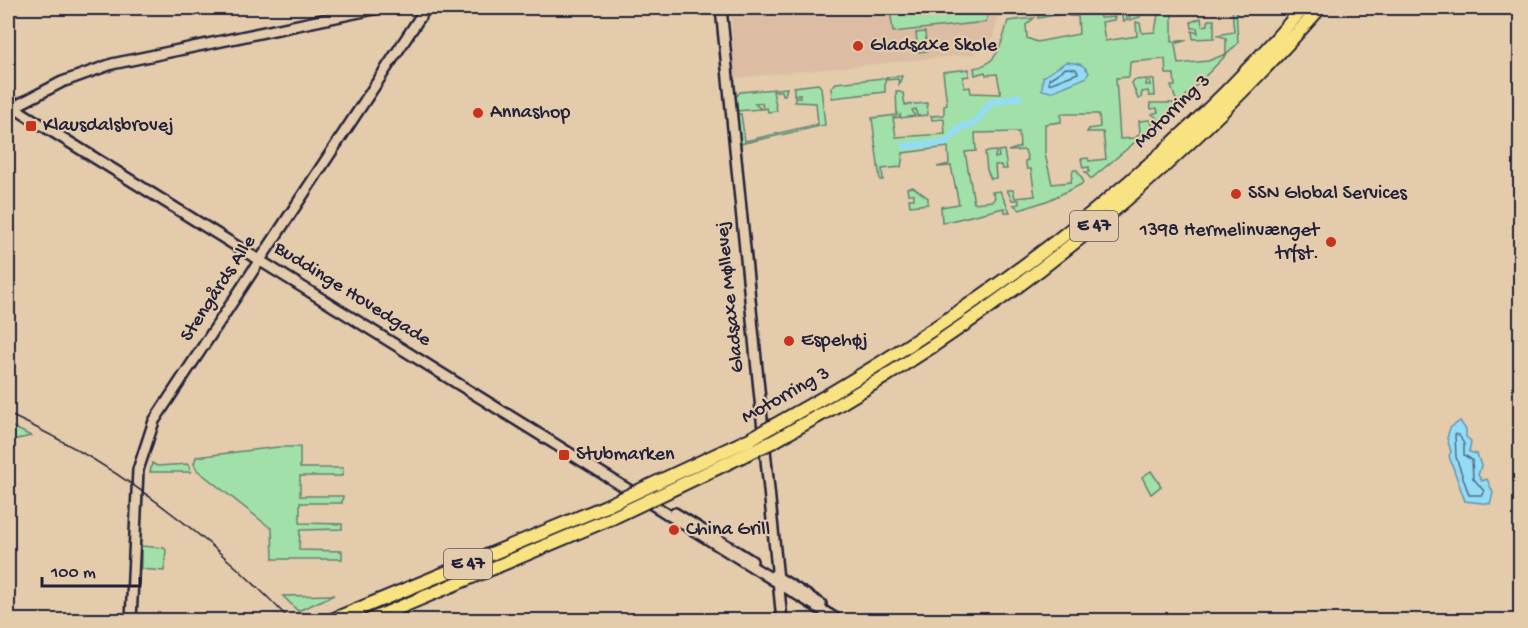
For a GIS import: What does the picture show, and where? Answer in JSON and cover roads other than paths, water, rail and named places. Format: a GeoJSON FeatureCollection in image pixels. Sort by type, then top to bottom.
{"type":"FeatureCollection","features":[{"type":"Feature","properties":{"kind":"highway","name":"Motorring 3"},"geometry":{"type":"LineString","coordinates":[[332,621],[604,507],[750,439],[830,394],[961,311],[1113,195],[1205,112],[1303,8]]}},
{"type":"Feature","properties":{"kind":"highway","name":"Motorring 3"},"geometry":{"type":"LineString","coordinates":[[370,621],[612,518],[774,441],[915,360],[996,303],[1120,204],[1213,122],[1320,8]]}},
{"type":"Feature","properties":{"kind":"street"},"geometry":{"type":"LineString","coordinates":[[9,107],[62,82],[112,64],[379,8]]}},
{"type":"Feature","properties":{"kind":"street","name":"Stengårds Alle"},"geometry":{"type":"LineString","coordinates":[[132,621],[138,470],[148,435],[426,8]]}},
{"type":"Feature","properties":{"kind":"street","name":"Gladsaxe Møllevej"},"geometry":{"type":"LineString","coordinates":[[721,8],[782,621]]}},
{"type":"Feature","properties":{"kind":"street"},"geometry":{"type":"LineString","coordinates":[[1508,8],[1521,9]]}},
{"type":"Feature","properties":{"kind":"street","name":"Buddinge Hovedgade"},"geometry":{"type":"LineString","coordinates":[[9,107],[261,259],[553,443],[844,621]]}},
{"type":"Feature","properties":{"kind":"street","name":"Buddinge Hovedgade"},"geometry":{"type":"LineString","coordinates":[[777,580],[838,621]]}},
{"type":"Feature","properties":{"kind":"water"},"geometry":{"type":"Polygon","coordinates":[[[1066,62],[1082,65],[1089,73],[1085,78],[1051,92],[1042,90],[1043,77],[1066,62]]]}},
{"type":"Feature","properties":{"kind":"water"},"geometry":{"type":"Polygon","coordinates":[[[1460,421],[1466,430],[1466,437],[1471,441],[1469,452],[1477,454],[1481,466],[1478,475],[1482,481],[1487,479],[1493,493],[1490,504],[1465,501],[1449,456],[1451,452],[1447,438],[1450,428],[1460,421]]]}},
{"type":"Feature","properties":{"kind":"waterway"},"geometry":{"type":"LineString","coordinates":[[967,126],[974,123],[992,102],[1019,97]]}},
{"type":"Feature","properties":{"kind":"waterway"},"geometry":{"type":"LineString","coordinates":[[905,146],[945,143],[963,126]]}},
{"type":"Feature","properties":{"kind":"tram line"},"geometry":{"type":"LineString","coordinates":[[8,414],[86,455],[159,504],[227,559],[290,620]]}},
{"type":"Feature","properties":{"kind":"place","name":"Gladsaxe Skole"},"geometry":{"type":"Point","coordinates":[858,46]}},
{"type":"Feature","properties":{"kind":"place","name":"Annashop"},"geometry":{"type":"Point","coordinates":[478,113]}},
{"type":"Feature","properties":{"kind":"place","name":"Klausdalsbrovej"},"geometry":{"type":"Point","coordinates":[31,126]}},
{"type":"Feature","properties":{"kind":"place","name":"SSN Global Services"},"geometry":{"type":"Point","coordinates":[1236,194]}},
{"type":"Feature","properties":{"kind":"place","name":"1398 Hermelinvænget trfst."},"geometry":{"type":"Point","coordinates":[1331,242]}},
{"type":"Feature","properties":{"kind":"place","name":"Espehøj"},"geometry":{"type":"Point","coordinates":[789,341]}},
{"type":"Feature","properties":{"kind":"place","name":"Stubmarken"},"geometry":{"type":"Point","coordinates":[564,455]}},
{"type":"Feature","properties":{"kind":"place","name":"China Grill"},"geometry":{"type":"Point","coordinates":[674,530]}}]}
